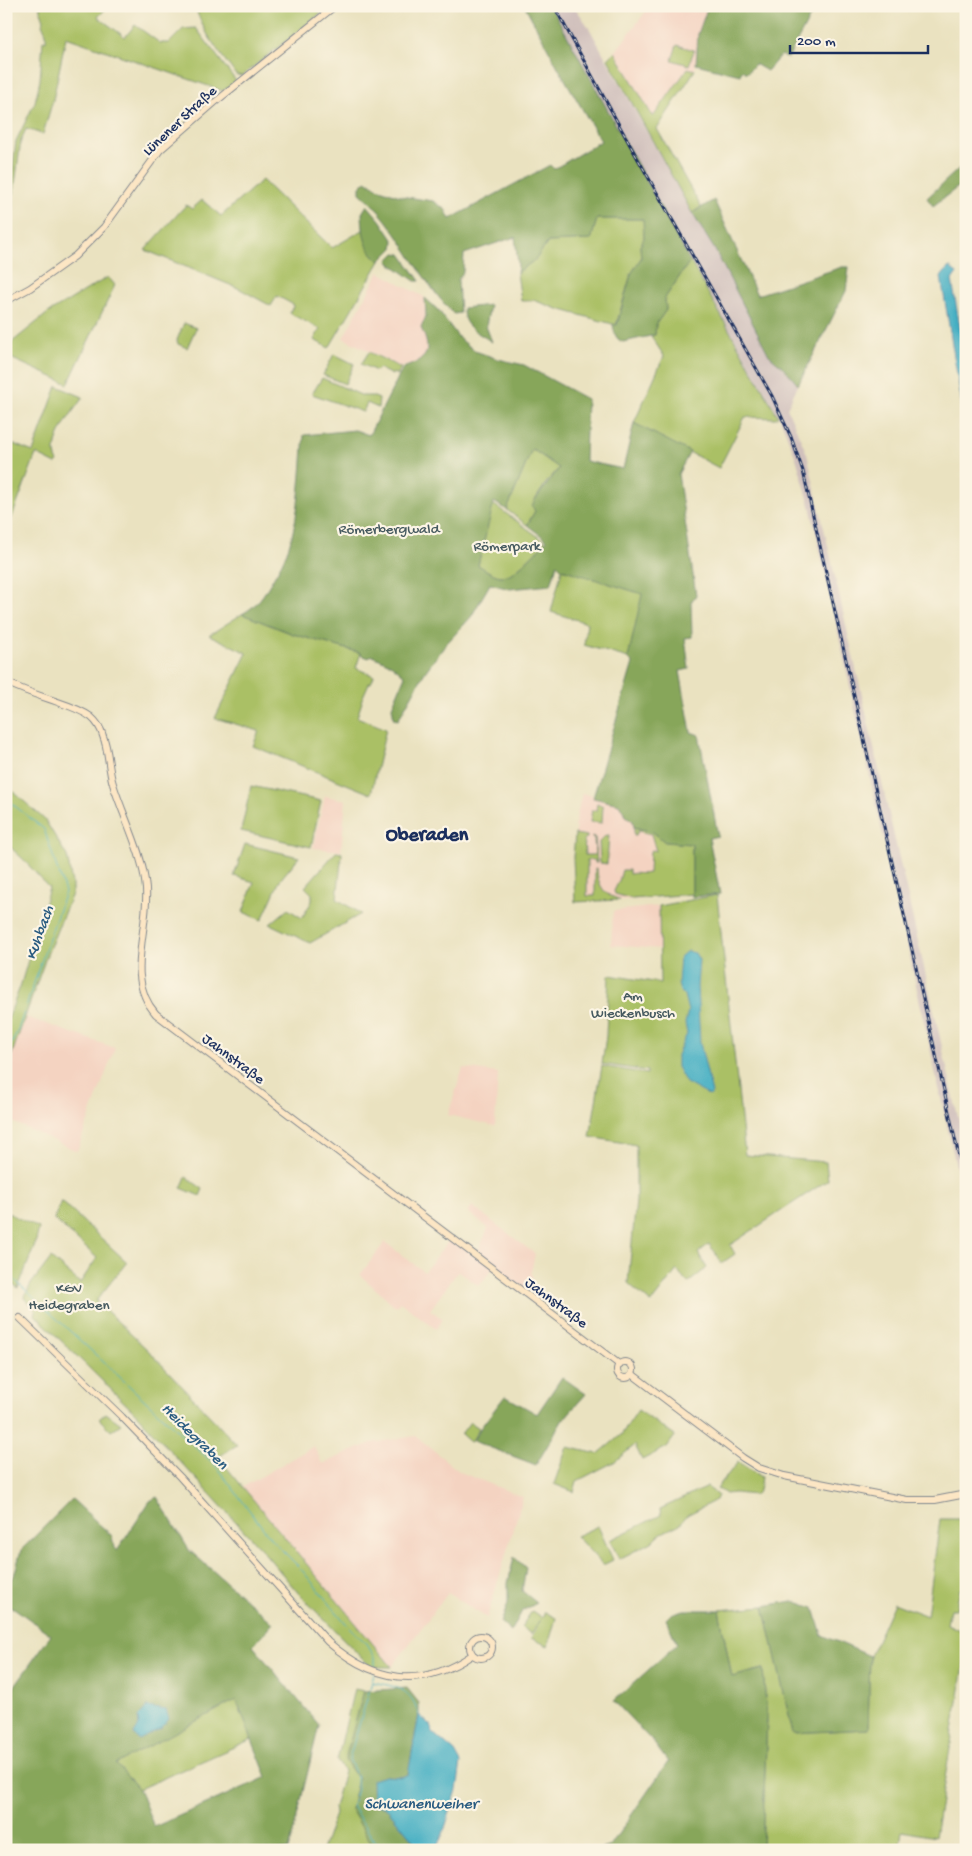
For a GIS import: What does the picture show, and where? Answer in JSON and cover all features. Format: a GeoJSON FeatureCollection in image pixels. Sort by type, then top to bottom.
{"type":"FeatureCollection","features":[{"type":"Feature","properties":{"kind":"main road","name":"Lünener Straße"},"geometry":{"type":"LineString","coordinates":[[6,300],[30,288],[75,256],[104,227],[160,150],[214,102],[335,6]]}},
{"type":"Feature","properties":{"kind":"main road","name":"Jahnstraße"},"geometry":{"type":"LineString","coordinates":[[6,682],[83,712],[94,720],[101,730],[112,783],[143,872],[146,905],[139,982],[143,996],[156,1014],[620,1365]]}},
{"type":"Feature","properties":{"kind":"main road"},"geometry":{"type":"LineString","coordinates":[[20,1318],[180,1476],[328,1642],[344,1656],[380,1673],[403,1678],[426,1676],[450,1669],[472,1655]]}},
{"type":"Feature","properties":{"kind":"main road"},"geometry":{"type":"LineString","coordinates":[[623,1363],[629,1364],[632,1368],[632,1374],[625,1378],[620,1376],[618,1370],[620,1365],[623,1363]]}},
{"type":"Feature","properties":{"kind":"main road"},"geometry":{"type":"LineString","coordinates":[[632,1374],[729,1448],[759,1468],[784,1476],[891,1498],[919,1501],[966,1494]]}},
{"type":"Feature","properties":{"kind":"shaded area"},"geometry":{"type":"Polygon","coordinates":[[[551,6],[574,6],[588,26],[692,213],[715,250],[769,355],[798,385],[787,408],[807,454],[966,1152],[966,1211],[809,501],[796,458],[780,418],[690,261],[551,6]]]}},
{"type":"Feature","properties":{"kind":"shaded area"},"geometry":{"type":"Polygon","coordinates":[[[650,6],[708,6],[698,34],[695,70],[688,69],[653,117],[615,52],[650,6]]]}},
{"type":"Feature","properties":{"kind":"shaded area"},"geometry":{"type":"Polygon","coordinates":[[[379,272],[424,297],[425,317],[421,328],[426,339],[426,353],[421,360],[401,367],[343,338],[379,272]]]}},
{"type":"Feature","properties":{"kind":"shaded area"},"geometry":{"type":"Polygon","coordinates":[[[582,793],[619,804],[626,816],[634,824],[653,832],[665,842],[643,899],[575,902],[573,857],[576,828],[574,827],[582,793]]]}},
{"type":"Feature","properties":{"kind":"shaded area"},"geometry":{"type":"Polygon","coordinates":[[[325,796],[346,800],[341,851],[313,848],[325,796]]]}},
{"type":"Feature","properties":{"kind":"shaded area"},"geometry":{"type":"Polygon","coordinates":[[[659,906],[660,949],[611,945],[613,911],[659,906]]]}},
{"type":"Feature","properties":{"kind":"shaded area"},"geometry":{"type":"Polygon","coordinates":[[[26,1017],[115,1048],[77,1151],[6,1119],[6,1071],[26,1017]]]}},
{"type":"Feature","properties":{"kind":"shaded area"},"geometry":{"type":"Polygon","coordinates":[[[463,1068],[498,1073],[495,1126],[448,1115],[463,1068]]]}},
{"type":"Feature","properties":{"kind":"shaded area"},"geometry":{"type":"Polygon","coordinates":[[[472,1206],[535,1254],[531,1272],[533,1279],[523,1292],[492,1269],[479,1286],[458,1271],[430,1310],[443,1319],[436,1329],[400,1302],[396,1307],[360,1275],[385,1242],[424,1272],[451,1238],[476,1257],[488,1228],[468,1212],[472,1206]]]}},
{"type":"Feature","properties":{"kind":"shaded area"},"geometry":{"type":"Polygon","coordinates":[[[416,1436],[460,1472],[523,1497],[487,1618],[448,1593],[392,1667],[243,1487],[314,1446],[322,1464],[371,1443],[416,1436]]]}},
{"type":"Feature","properties":{"kind":"green space"},"geometry":{"type":"Polygon","coordinates":[[[39,6],[108,6],[98,17],[125,37],[135,25],[160,43],[169,43],[183,29],[196,28],[236,81],[223,91],[66,37],[53,100],[43,134],[26,129],[21,140],[10,221],[7,220],[16,141],[35,102],[40,80],[43,40],[46,41],[46,33],[42,24],[44,20],[39,6]]]}},
{"type":"Feature","properties":{"kind":"green space"},"geometry":{"type":"Polygon","coordinates":[[[195,6],[330,6],[242,76],[236,75],[212,42],[198,16],[195,6]]]}},
{"type":"Feature","properties":{"kind":"green space"},"geometry":{"type":"Polygon","coordinates":[[[525,6],[551,6],[690,261],[665,298],[666,310],[656,324],[655,335],[623,342],[620,341],[614,332],[613,324],[617,325],[631,274],[641,258],[640,246],[644,238],[643,219],[597,219],[591,240],[548,242],[536,259],[517,273],[515,237],[464,254],[463,272],[458,280],[460,313],[454,314],[429,285],[398,236],[374,206],[360,193],[360,187],[366,181],[377,188],[400,196],[433,201],[445,209],[450,219],[550,165],[554,169],[601,141],[525,6]]]}},
{"type":"Feature","properties":{"kind":"green space"},"geometry":{"type":"Polygon","coordinates":[[[708,6],[816,6],[788,58],[781,55],[767,71],[755,64],[747,73],[742,70],[740,75],[696,64],[698,34],[708,6]]]}},
{"type":"Feature","properties":{"kind":"green space"},"geometry":{"type":"Polygon","coordinates":[[[677,45],[694,50],[689,65],[672,60],[677,45]]]}},
{"type":"Feature","properties":{"kind":"green space"},"geometry":{"type":"Polygon","coordinates":[[[615,52],[653,117],[688,68],[695,70],[657,129],[701,207],[692,213],[608,59],[615,52]]]}},
{"type":"Feature","properties":{"kind":"green space"},"geometry":{"type":"Polygon","coordinates":[[[966,162],[966,181],[933,206],[927,198],[966,162]]]}},
{"type":"Feature","properties":{"kind":"green space"},"geometry":{"type":"Polygon","coordinates":[[[262,180],[332,248],[363,230],[369,247],[380,261],[329,348],[314,340],[320,329],[289,313],[294,305],[277,296],[271,306],[240,289],[145,250],[186,205],[192,209],[202,200],[221,216],[262,180]]]}},
{"type":"Feature","properties":{"kind":"green space"},"geometry":{"type":"Polygon","coordinates":[[[714,200],[757,295],[842,267],[849,267],[846,291],[798,385],[784,368],[769,355],[715,250],[692,213],[714,200]]]}},
{"type":"Feature","properties":{"kind":"green space"},"geometry":{"type":"Polygon","coordinates":[[[367,205],[394,241],[393,248],[380,261],[370,251],[365,240],[362,213],[367,205]]]}},
{"type":"Feature","properties":{"kind":"green space"},"geometry":{"type":"Polygon","coordinates":[[[597,219],[644,219],[644,239],[640,246],[641,258],[631,274],[616,325],[533,300],[521,301],[517,273],[536,259],[548,242],[591,240],[597,219]]]}},
{"type":"Feature","properties":{"kind":"green space"},"geometry":{"type":"Polygon","coordinates":[[[395,253],[401,254],[420,281],[415,281],[391,264],[388,260],[395,253]]]}},
{"type":"Feature","properties":{"kind":"green space"},"geometry":{"type":"Polygon","coordinates":[[[690,261],[778,416],[776,418],[745,417],[719,468],[634,423],[664,356],[651,336],[655,335],[656,324],[666,310],[665,298],[690,261]]]}},
{"type":"Feature","properties":{"kind":"green space"},"geometry":{"type":"Polygon","coordinates":[[[108,277],[115,285],[68,384],[6,356],[6,347],[48,313],[108,277]]]}},
{"type":"Feature","properties":{"kind":"green space","name":"Römerbergwald"},"geometry":{"type":"Polygon","coordinates":[[[425,298],[439,311],[459,338],[475,351],[524,365],[587,399],[585,461],[623,469],[634,423],[690,452],[678,474],[696,595],[691,602],[692,637],[685,638],[689,669],[680,671],[691,732],[699,735],[718,836],[709,838],[720,894],[692,897],[692,844],[665,842],[653,832],[634,827],[633,821],[626,816],[619,804],[593,798],[633,663],[628,658],[642,594],[562,569],[557,564],[551,585],[510,589],[490,584],[471,617],[447,643],[425,672],[398,720],[394,719],[392,707],[405,676],[392,665],[371,655],[369,658],[361,655],[361,653],[293,634],[242,614],[256,604],[263,595],[282,563],[289,546],[298,505],[304,435],[355,430],[369,435],[403,368],[418,361],[426,354],[427,344],[421,328],[426,316],[425,298]],[[532,449],[507,510],[494,502],[478,565],[497,575],[508,575],[514,572],[547,540],[527,525],[535,511],[532,506],[535,500],[559,468],[532,449]]]}},
{"type":"Feature","properties":{"kind":"green space"},"geometry":{"type":"Polygon","coordinates":[[[490,305],[486,326],[492,342],[472,329],[463,315],[463,308],[490,305]]]}},
{"type":"Feature","properties":{"kind":"green space"},"geometry":{"type":"Polygon","coordinates":[[[184,323],[196,328],[187,348],[178,344],[177,340],[184,323]]]}},
{"type":"Feature","properties":{"kind":"green space"},"geometry":{"type":"Polygon","coordinates":[[[369,352],[401,368],[397,375],[393,373],[392,375],[378,368],[376,371],[361,364],[369,352]]]}},
{"type":"Feature","properties":{"kind":"green space"},"geometry":{"type":"Polygon","coordinates":[[[334,354],[354,364],[345,384],[323,375],[334,354]]]}},
{"type":"Feature","properties":{"kind":"green space"},"geometry":{"type":"Polygon","coordinates":[[[322,378],[363,396],[372,396],[379,399],[378,408],[367,403],[363,412],[312,394],[322,378]]]}},
{"type":"Feature","properties":{"kind":"green space"},"geometry":{"type":"Polygon","coordinates":[[[57,386],[83,397],[58,437],[55,455],[58,462],[56,464],[36,454],[6,533],[6,441],[33,452],[57,386]]]}},
{"type":"Feature","properties":{"kind":"green space","name":"Römerpark"},"geometry":{"type":"Polygon","coordinates":[[[532,449],[559,468],[535,500],[535,511],[527,525],[507,510],[532,449]]]}},
{"type":"Feature","properties":{"kind":"green space","name":"Römerpark"},"geometry":{"type":"Polygon","coordinates":[[[493,504],[546,542],[513,572],[503,576],[493,574],[478,565],[493,504]]]}},
{"type":"Feature","properties":{"kind":"green space"},"geometry":{"type":"Polygon","coordinates":[[[562,569],[643,594],[628,658],[584,645],[587,623],[551,612],[562,569]]]}},
{"type":"Feature","properties":{"kind":"green space"},"geometry":{"type":"Polygon","coordinates":[[[242,614],[293,634],[361,653],[356,668],[374,676],[361,701],[357,717],[386,729],[371,794],[253,746],[259,731],[215,718],[247,653],[209,635],[242,614]]]}},
{"type":"Feature","properties":{"kind":"green space"},"geometry":{"type":"Polygon","coordinates":[[[6,785],[45,820],[67,856],[72,894],[46,957],[6,1071],[6,1024],[21,984],[49,888],[6,843],[6,785]]]}},
{"type":"Feature","properties":{"kind":"green space"},"geometry":{"type":"Polygon","coordinates":[[[251,786],[321,801],[311,847],[241,831],[251,786]]]}},
{"type":"Feature","properties":{"kind":"green space"},"geometry":{"type":"Polygon","coordinates":[[[597,803],[603,806],[602,823],[590,822],[592,810],[596,811],[597,803]]]}},
{"type":"Feature","properties":{"kind":"green space"},"geometry":{"type":"Polygon","coordinates":[[[634,827],[653,832],[665,842],[692,844],[692,894],[632,899],[615,894],[614,891],[622,870],[629,870],[629,874],[649,873],[650,851],[656,851],[651,834],[638,831],[634,835],[634,827]]]}},
{"type":"Feature","properties":{"kind":"green space"},"geometry":{"type":"Polygon","coordinates":[[[575,834],[587,836],[584,839],[585,855],[595,855],[594,838],[591,837],[595,838],[597,863],[595,863],[595,860],[587,860],[587,896],[595,896],[595,868],[597,868],[598,879],[603,890],[620,900],[575,902],[573,857],[575,834]]]}},
{"type":"Feature","properties":{"kind":"green space"},"geometry":{"type":"Polygon","coordinates":[[[606,835],[609,835],[607,864],[600,863],[599,842],[606,835]]]}},
{"type":"Feature","properties":{"kind":"green space"},"geometry":{"type":"Polygon","coordinates":[[[245,844],[299,857],[280,880],[262,920],[243,912],[254,882],[234,876],[245,844]]]}},
{"type":"Feature","properties":{"kind":"green space"},"geometry":{"type":"Polygon","coordinates":[[[336,852],[342,853],[337,899],[361,914],[310,943],[270,924],[288,909],[302,918],[312,901],[312,894],[305,887],[336,852]]]}},
{"type":"Feature","properties":{"kind":"green space","name":"Am Wieckenbusch"},"geometry":{"type":"Polygon","coordinates":[[[717,895],[745,1155],[826,1162],[828,1180],[730,1245],[735,1254],[722,1263],[709,1244],[698,1253],[707,1268],[688,1283],[677,1270],[651,1303],[628,1283],[636,1201],[636,1145],[590,1137],[602,1066],[647,1074],[647,1071],[602,1064],[606,1036],[609,975],[660,983],[659,906],[717,895]]]}},
{"type":"Feature","properties":{"kind":"green space"},"geometry":{"type":"Polygon","coordinates":[[[186,1177],[203,1189],[200,1196],[181,1188],[186,1177]]]}},
{"type":"Feature","properties":{"kind":"green space","name":"KGV Heidegraben"},"geometry":{"type":"Polygon","coordinates":[[[61,1201],[127,1262],[96,1301],[151,1353],[237,1445],[218,1457],[392,1667],[371,1667],[300,1595],[262,1550],[136,1414],[35,1315],[36,1311],[24,1298],[31,1284],[51,1258],[80,1283],[97,1258],[54,1219],[61,1201]]]}},
{"type":"Feature","properties":{"kind":"green space"},"geometry":{"type":"Polygon","coordinates":[[[6,1212],[39,1228],[35,1245],[18,1288],[6,1279],[6,1212]]]}},
{"type":"Feature","properties":{"kind":"green space"},"geometry":{"type":"Polygon","coordinates":[[[562,1377],[586,1394],[562,1421],[536,1465],[473,1441],[481,1427],[505,1396],[537,1414],[562,1377]]]}},
{"type":"Feature","properties":{"kind":"green space"},"geometry":{"type":"Polygon","coordinates":[[[638,1410],[675,1436],[667,1447],[642,1460],[635,1445],[614,1462],[577,1481],[574,1492],[554,1484],[567,1447],[598,1454],[621,1435],[638,1410]]]}},
{"type":"Feature","properties":{"kind":"green space"},"geometry":{"type":"Polygon","coordinates":[[[106,1413],[121,1424],[111,1431],[99,1419],[106,1413]]]}},
{"type":"Feature","properties":{"kind":"green space"},"geometry":{"type":"Polygon","coordinates":[[[470,1422],[479,1428],[470,1442],[461,1434],[470,1422]]]}},
{"type":"Feature","properties":{"kind":"green space"},"geometry":{"type":"Polygon","coordinates":[[[738,1462],[761,1477],[759,1491],[755,1495],[726,1494],[717,1488],[738,1462]]]}},
{"type":"Feature","properties":{"kind":"green space"},"geometry":{"type":"Polygon","coordinates":[[[707,1487],[718,1495],[716,1500],[687,1515],[680,1524],[660,1534],[652,1542],[619,1559],[610,1540],[661,1515],[660,1509],[707,1487]]]}},
{"type":"Feature","properties":{"kind":"green space"},"geometry":{"type":"Polygon","coordinates":[[[157,1497],[189,1550],[273,1623],[253,1646],[319,1725],[289,1850],[6,1850],[6,1698],[51,1635],[14,1608],[6,1607],[6,1586],[14,1576],[21,1550],[72,1499],[112,1536],[114,1548],[117,1551],[150,1501],[157,1497]],[[236,1700],[116,1764],[139,1789],[154,1827],[267,1777],[236,1700]]]}},
{"type":"Feature","properties":{"kind":"green space"},"geometry":{"type":"Polygon","coordinates":[[[940,1519],[966,1519],[966,1590],[960,1589],[956,1609],[950,1609],[947,1624],[966,1633],[966,1654],[935,1837],[902,1831],[899,1850],[762,1850],[767,1718],[763,1669],[732,1677],[719,1610],[764,1606],[793,1733],[868,1729],[870,1656],[894,1603],[927,1616],[940,1519]]]}},
{"type":"Feature","properties":{"kind":"green space"},"geometry":{"type":"Polygon","coordinates":[[[598,1526],[613,1560],[603,1565],[576,1536],[598,1526]]]}},
{"type":"Feature","properties":{"kind":"green space"},"geometry":{"type":"Polygon","coordinates":[[[514,1557],[526,1568],[522,1591],[537,1603],[522,1611],[511,1632],[501,1623],[508,1603],[508,1583],[514,1557]]]}},
{"type":"Feature","properties":{"kind":"green space"},"geometry":{"type":"Polygon","coordinates":[[[793,1601],[814,1608],[822,1635],[870,1656],[868,1729],[793,1733],[764,1606],[793,1601]]]}},
{"type":"Feature","properties":{"kind":"green space"},"geometry":{"type":"Polygon","coordinates":[[[684,1610],[719,1610],[732,1677],[763,1669],[767,1718],[762,1850],[598,1850],[610,1846],[668,1762],[653,1742],[614,1701],[677,1644],[666,1619],[671,1614],[684,1610]]]}},
{"type":"Feature","properties":{"kind":"green space"},"geometry":{"type":"Polygon","coordinates":[[[532,1611],[542,1618],[545,1612],[556,1618],[548,1646],[531,1638],[541,1619],[531,1634],[521,1627],[532,1611]]]}},
{"type":"Feature","properties":{"kind":"green space"},"geometry":{"type":"Polygon","coordinates":[[[407,1688],[419,1703],[419,1715],[408,1774],[402,1777],[385,1776],[373,1805],[385,1806],[416,1844],[428,1850],[375,1850],[351,1809],[358,1779],[345,1760],[364,1691],[407,1688]]]}},
{"type":"Feature","properties":{"kind":"green space"},"geometry":{"type":"Polygon","coordinates":[[[354,1689],[364,1691],[345,1760],[358,1779],[351,1809],[375,1850],[322,1850],[335,1814],[334,1807],[344,1771],[337,1761],[354,1689]]]}},
{"type":"Feature","properties":{"kind":"green space"},"geometry":{"type":"Polygon","coordinates":[[[236,1699],[252,1739],[139,1789],[115,1764],[236,1699]]]}},
{"type":"Feature","properties":{"kind":"water"},"geometry":{"type":"Polygon","coordinates":[[[949,267],[957,273],[952,280],[966,364],[966,429],[941,277],[949,267]]]}},
{"type":"Feature","properties":{"kind":"water"},"geometry":{"type":"Polygon","coordinates":[[[687,951],[695,953],[699,960],[697,986],[700,1043],[712,1093],[710,1096],[686,1083],[677,1067],[677,1055],[687,1034],[685,1023],[688,1011],[684,995],[680,991],[678,984],[680,957],[687,951]]]}},
{"type":"Feature","properties":{"kind":"water"},"geometry":{"type":"Polygon","coordinates":[[[147,1707],[166,1710],[169,1719],[161,1728],[139,1740],[134,1734],[139,1726],[138,1717],[147,1707]]]}},
{"type":"Feature","properties":{"kind":"water","name":"Schwanenweiher"},"geometry":{"type":"Polygon","coordinates":[[[419,1715],[430,1725],[433,1733],[455,1752],[461,1763],[457,1790],[443,1834],[437,1846],[431,1850],[416,1844],[385,1806],[373,1805],[372,1780],[385,1776],[402,1777],[408,1774],[419,1715]]]}},
{"type":"Feature","properties":{"kind":"waterway","name":"Kuhbach"},"geometry":{"type":"LineString","coordinates":[[6,799],[44,829],[58,871]]}},
{"type":"Feature","properties":{"kind":"waterway","name":"Kuhbach"},"geometry":{"type":"LineString","coordinates":[[6,1055],[18,1030],[65,892],[59,873]]}},
{"type":"Feature","properties":{"kind":"waterway","name":"Heidegraben"},"geometry":{"type":"LineString","coordinates":[[6,1272],[215,1465],[272,1540],[301,1569],[349,1627],[365,1642],[375,1657],[375,1667]]}},
{"type":"Feature","properties":{"kind":"waterway","name":"Heidegraben"},"geometry":{"type":"LineString","coordinates":[[374,1673],[372,1682],[402,1690],[412,1699],[419,1715]]}},
{"type":"Feature","properties":{"kind":"waterway","name":"Heidegraben"},"geometry":{"type":"LineString","coordinates":[[372,1682],[349,1759],[357,1778],[352,1806],[380,1850]]}},
{"type":"Feature","properties":{"kind":"railway"},"geometry":{"type":"LineString","coordinates":[[554,6],[772,396],[791,437],[803,471],[966,1187]]}},
{"type":"Feature","properties":{"kind":"district","name":"Oberaden"},"geometry":{"type":"Point","coordinates":[427,833]}}]}
